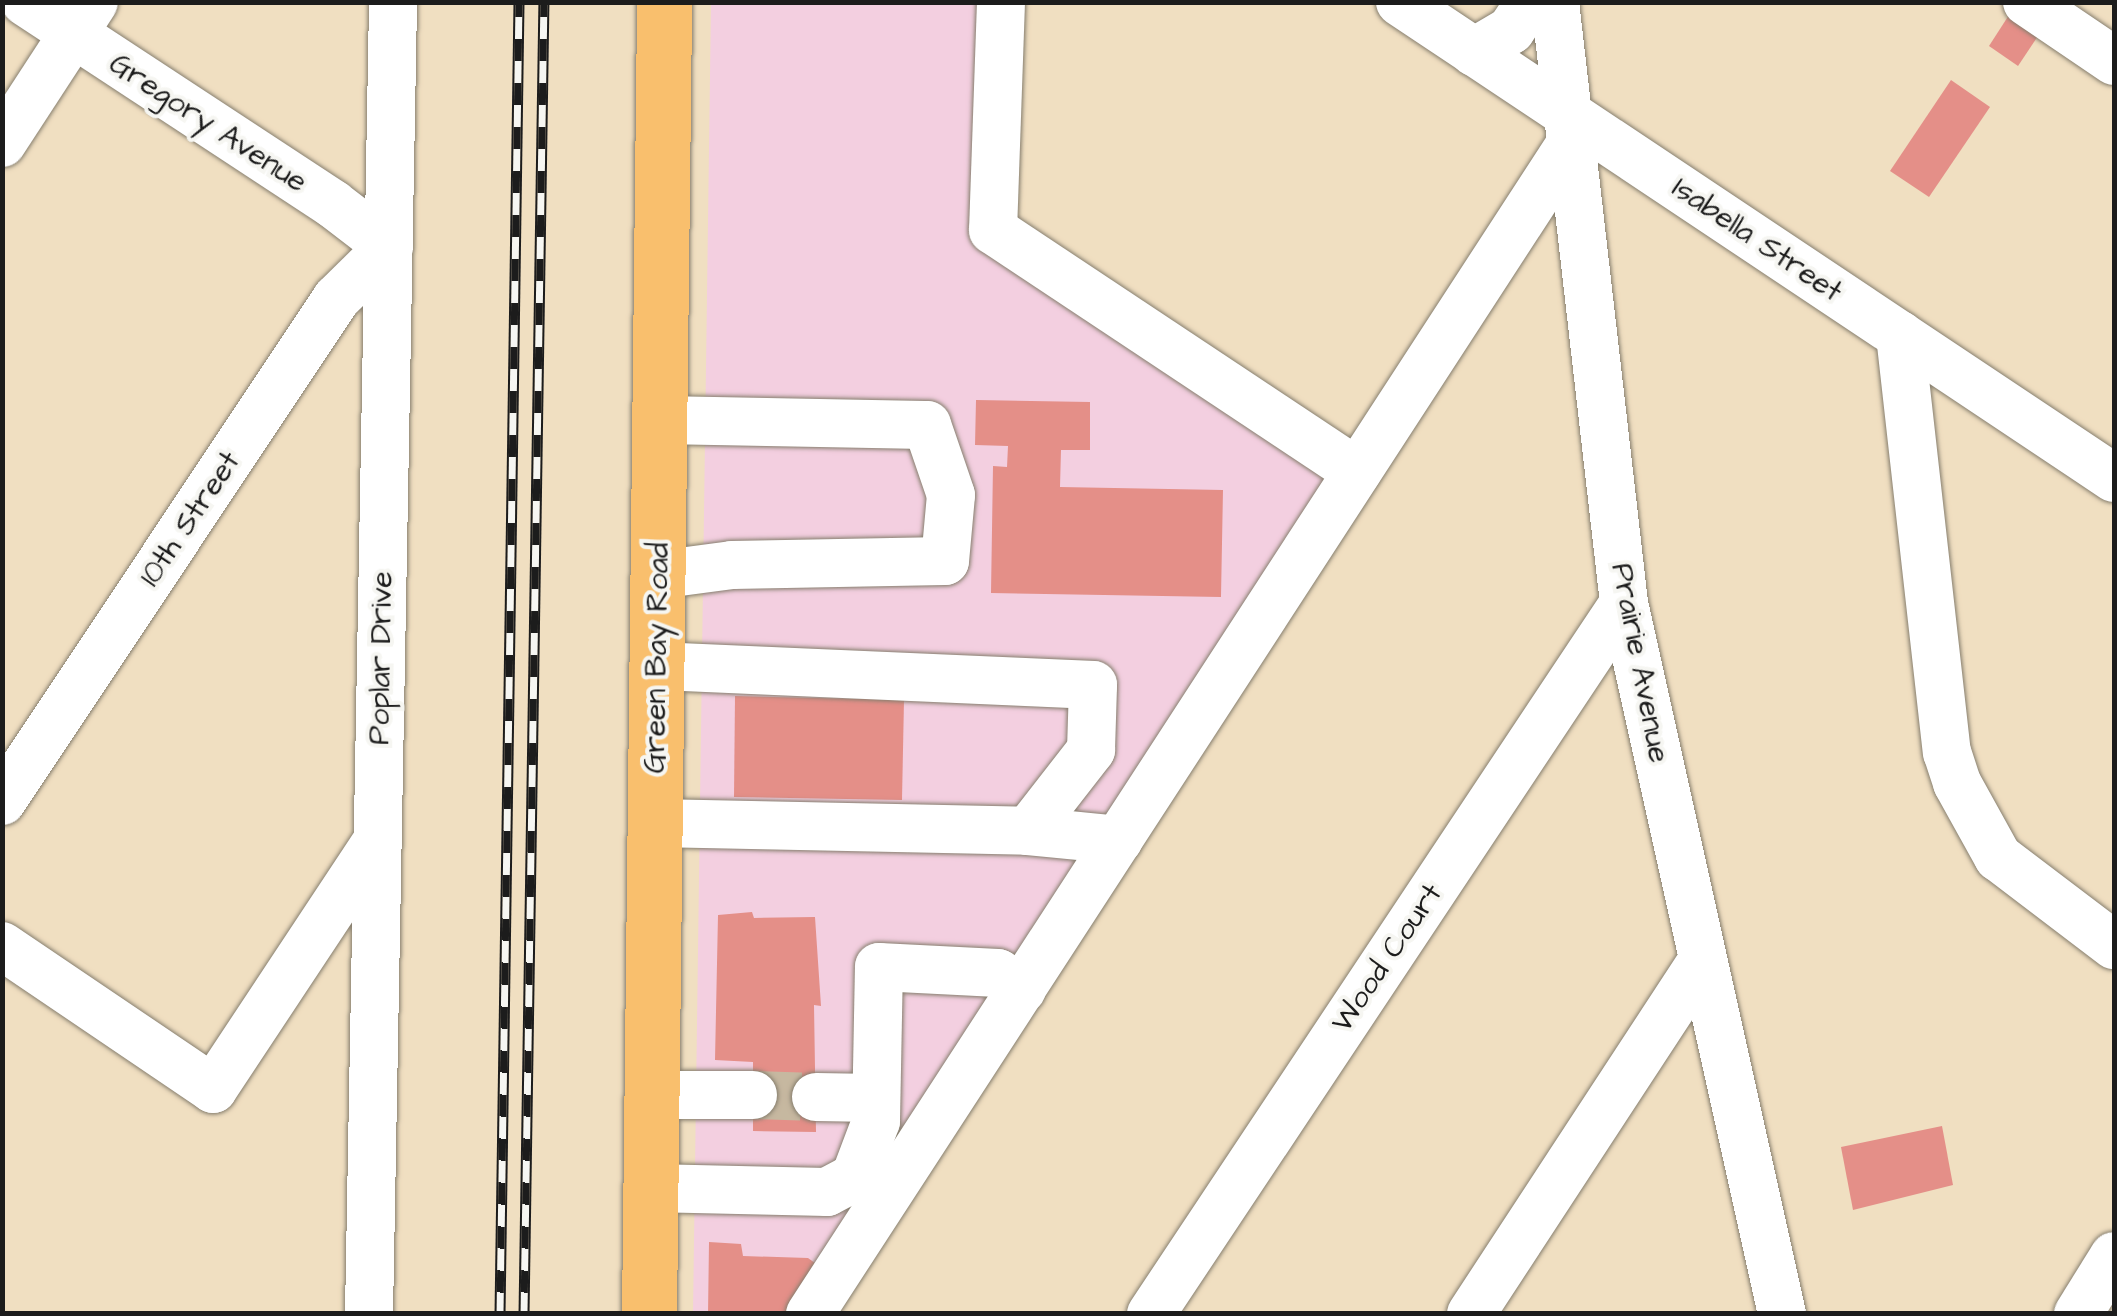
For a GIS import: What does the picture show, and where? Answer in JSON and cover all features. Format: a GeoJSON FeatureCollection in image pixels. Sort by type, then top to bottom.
{"type":"FeatureCollection","features":[{"type":"Feature","properties":{"kind":"main road","name":"Green Bay Road"},"geometry":{"type":"LineString","coordinates":[[649,1314],[664,2]]}},
{"type":"Feature","properties":{"kind":"street","name":"Gregory Avenue"},"geometry":{"type":"LineString","coordinates":[[25,2],[84,18],[389,248]]}},
{"type":"Feature","properties":{"kind":"street","name":"Poplar Drive"},"geometry":{"type":"LineString","coordinates":[[369,1314],[393,2]]}},
{"type":"Feature","properties":{"kind":"street"},"geometry":{"type":"LineString","coordinates":[[1001,2],[993,230],[1357,472]]}},
{"type":"Feature","properties":{"kind":"street","name":"Isabella Street"},"geometry":{"type":"LineString","coordinates":[[1400,2],[1474,52],[1567,129],[1900,335],[2114,478]]}},
{"type":"Feature","properties":{"kind":"street"},"geometry":{"type":"LineString","coordinates":[[1474,52],[1511,30],[1530,2]]}},
{"type":"Feature","properties":{"kind":"street","name":"Prairie Avenue"},"geometry":{"type":"LineString","coordinates":[[1555,2],[1624,603],[1782,1314]]}},
{"type":"Feature","properties":{"kind":"street"},"geometry":{"type":"LineString","coordinates":[[2027,2],[2114,61]]}},
{"type":"Feature","properties":{"kind":"street"},"geometry":{"type":"LineString","coordinates":[[2,143],[84,18]]}},
{"type":"Feature","properties":{"kind":"street"},"geometry":{"type":"LineString","coordinates":[[810,1314],[1357,472],[1567,129]]}},
{"type":"Feature","properties":{"kind":"street","name":"10th Street"},"geometry":{"type":"LineString","coordinates":[[2,800],[336,300],[389,248]]}},
{"type":"Feature","properties":{"kind":"street"},"geometry":{"type":"LineString","coordinates":[[1900,335],[1947,752],[1957,783],[1998,856],[2114,944]]}},
{"type":"Feature","properties":{"kind":"street"},"geometry":{"type":"LineString","coordinates":[[658,575],[732,566],[945,562],[951,495],[926,425],[660,420]]}},
{"type":"Feature","properties":{"kind":"street","name":"Wood Court"},"geometry":{"type":"LineString","coordinates":[[1151,1314],[1624,603]]}},
{"type":"Feature","properties":{"kind":"street"},"geometry":{"type":"LineString","coordinates":[[656,666],[1093,685],[1091,750],[1028,831]]}},
{"type":"Feature","properties":{"kind":"street"},"geometry":{"type":"LineString","coordinates":[[655,824],[1028,831],[1119,840]]}},
{"type":"Feature","properties":{"kind":"street"},"geometry":{"type":"LineString","coordinates":[[2,946],[213,1089],[378,840]]}},
{"type":"Feature","properties":{"kind":"street"},"geometry":{"type":"LineString","coordinates":[[1471,1314],[1702,962]]}},
{"type":"Feature","properties":{"kind":"street"},"geometry":{"type":"LineString","coordinates":[[650,1188],[828,1192],[855,1177],[876,1121],[879,966],[998,973],[1022,989]]}},
{"type":"Feature","properties":{"kind":"street"},"geometry":{"type":"LineString","coordinates":[[651,1095],[753,1096]]}},
{"type":"Feature","properties":{"kind":"street"},"geometry":{"type":"LineString","coordinates":[[816,1097],[876,1098]]}},
{"type":"Feature","properties":{"kind":"street"},"geometry":{"type":"LineString","coordinates":[[2078,1314],[2114,1256]]}},
{"type":"Feature","properties":{"kind":"shaded area"},"geometry":{"type":"Polygon","coordinates":[[[711,3],[986,3],[985,239],[1337,478],[787,1313],[693,1314],[711,3]]]}},
{"type":"Feature","properties":{"kind":"building"},"geometry":{"type":"Polygon","coordinates":[[[2009,15],[2038,36],[2018,66],[1989,46],[2009,15]]]}},
{"type":"Feature","properties":{"kind":"building"},"geometry":{"type":"Polygon","coordinates":[[[1951,80],[1990,107],[1929,197],[1890,171],[1951,80]]]}},
{"type":"Feature","properties":{"kind":"building"},"geometry":{"type":"Polygon","coordinates":[[[976,400],[1090,402],[1090,450],[1061,450],[1060,487],[1223,490],[1221,597],[991,593],[993,466],[1007,467],[1008,446],[975,445],[976,400]]]}},
{"type":"Feature","properties":{"kind":"building"},"geometry":{"type":"Polygon","coordinates":[[[735,696],[904,700],[902,800],[734,797],[735,696]]]}},
{"type":"Feature","properties":{"kind":"building"},"geometry":{"type":"Polygon","coordinates":[[[752,912],[754,918],[815,917],[821,1006],[814,1005],[816,1132],[753,1131],[753,1062],[715,1060],[718,915],[752,912]]]}},
{"type":"Feature","properties":{"kind":"building"},"geometry":{"type":"Polygon","coordinates":[[[1942,1126],[1953,1185],[1853,1210],[1841,1147],[1942,1126]]]}},
{"type":"Feature","properties":{"kind":"building"},"geometry":{"type":"Polygon","coordinates":[[[709,1242],[741,1244],[743,1256],[808,1258],[819,1266],[787,1314],[708,1314],[709,1242]]]}},
{"type":"Feature","properties":{"kind":"tunnel"},"geometry":{"type":"LineString","coordinates":[[753,1095],[816,1097]]}},
{"type":"Feature","properties":{"kind":"railway"},"geometry":{"type":"LineString","coordinates":[[500,1314],[519,2]]}},
{"type":"Feature","properties":{"kind":"railway"},"geometry":{"type":"LineString","coordinates":[[524,1314],[544,2]]}}]}
